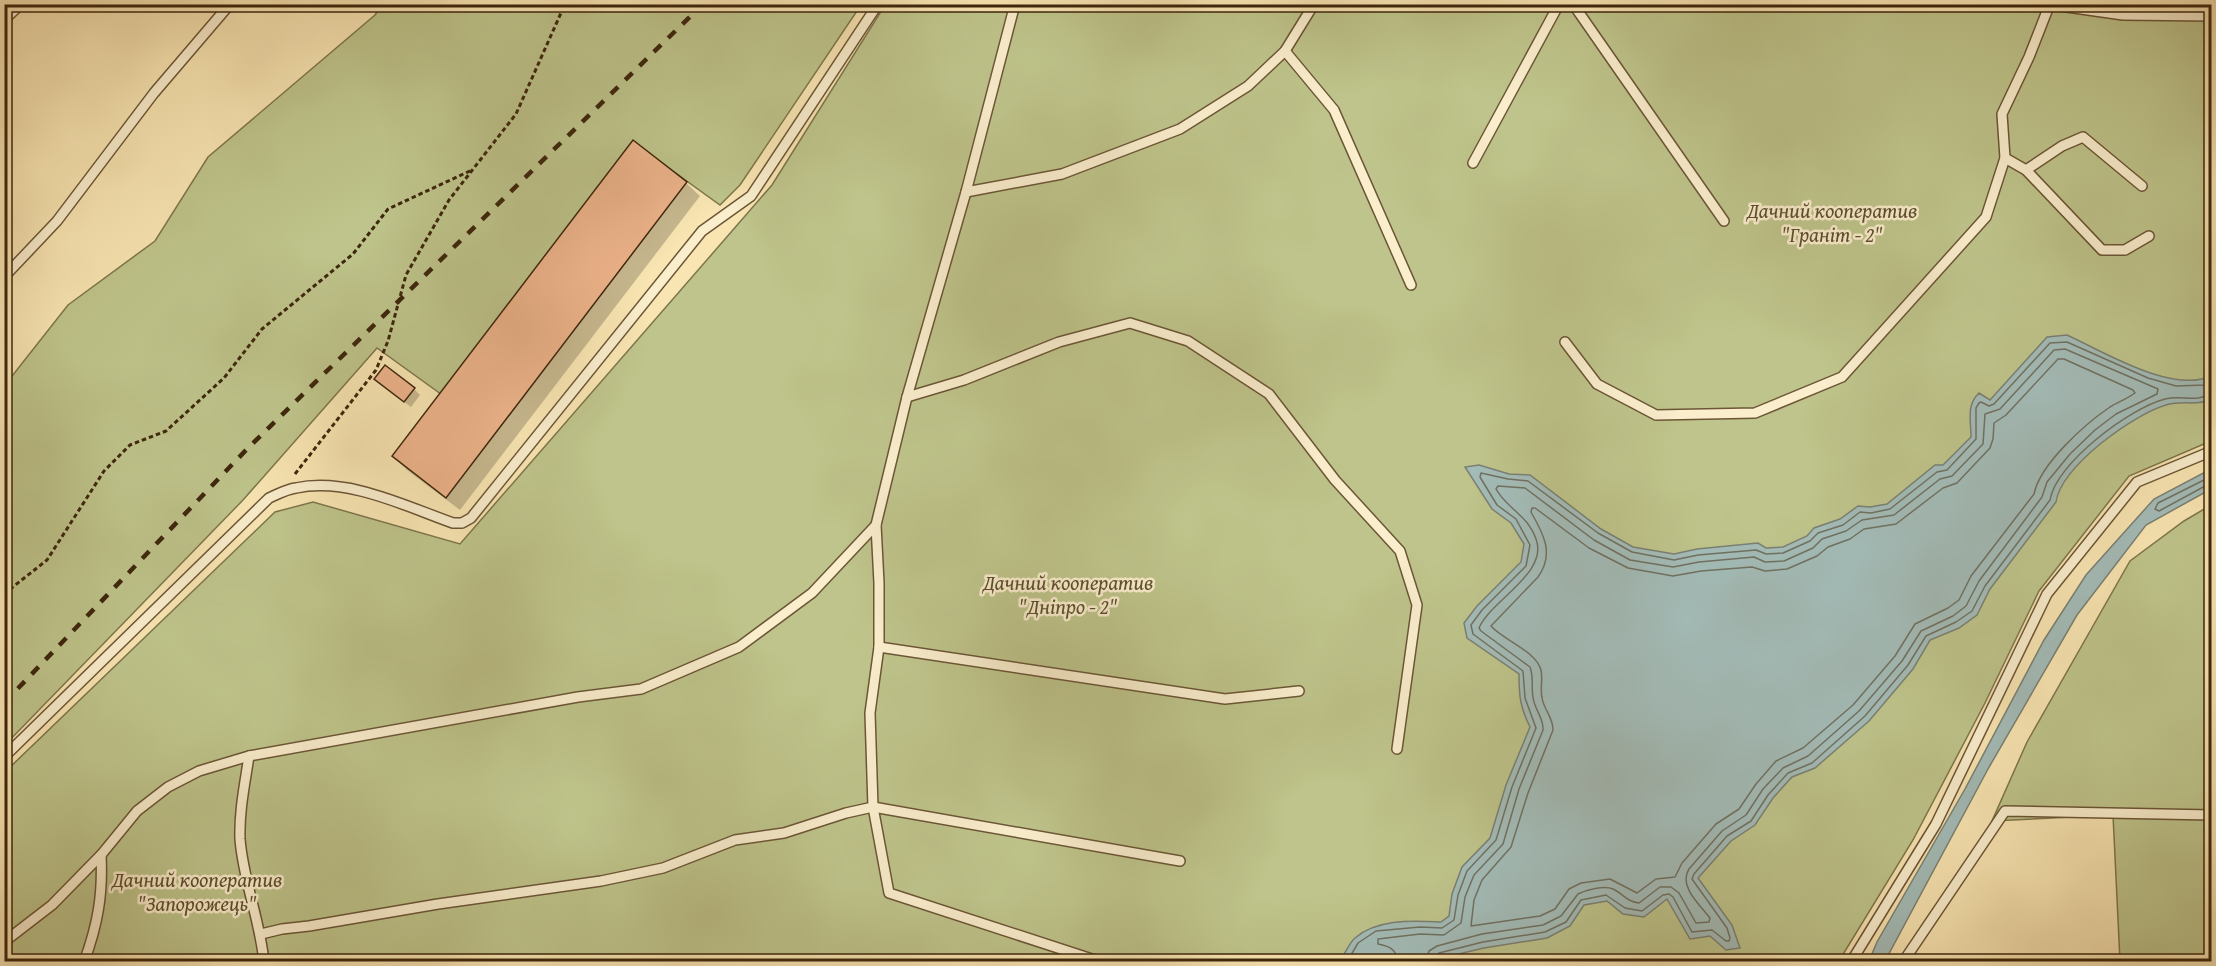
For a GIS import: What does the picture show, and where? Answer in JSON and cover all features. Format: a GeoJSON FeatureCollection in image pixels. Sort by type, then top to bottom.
{"type":"FeatureCollection","features":[{"type":"Feature","properties":{"kind":"lane"},"geometry":{"type":"LineString","coordinates":[[4,20],[21,4]]}},
{"type":"Feature","properties":{"kind":"lane"},"geometry":{"type":"LineString","coordinates":[[4,277],[57,221],[154,93],[230,4]]}},
{"type":"Feature","properties":{"kind":"lane"},"geometry":{"type":"LineString","coordinates":[[4,757],[269,498],[294,488],[315,486],[342,488],[366,493],[453,522],[462,523],[471,518],[702,231],[751,196],[878,4]]}},
{"type":"Feature","properties":{"kind":"lane"},"geometry":{"type":"LineString","coordinates":[[1015,4],[966,192],[907,397],[876,525],[879,647],[870,713],[873,807],[889,893],[1101,962]]}},
{"type":"Feature","properties":{"kind":"lane"},"geometry":{"type":"LineString","coordinates":[[966,192],[1062,174],[1180,129],[1248,86],[1285,51],[1314,4]]}},
{"type":"Feature","properties":{"kind":"lane"},"geometry":{"type":"LineString","coordinates":[[1473,163],[1559,4]]}},
{"type":"Feature","properties":{"kind":"lane"},"geometry":{"type":"LineString","coordinates":[[1574,4],[1724,221]]}},
{"type":"Feature","properties":{"kind":"lane"},"geometry":{"type":"LineString","coordinates":[[2123,15],[2128,4]]}},
{"type":"Feature","properties":{"kind":"lane"},"geometry":{"type":"LineString","coordinates":[[1565,342],[1597,384],[1656,415],[1755,413],[1842,377],[1986,217],[2005,158],[2002,114],[2029,57],[2048,5],[2123,15],[2211,16]]}},
{"type":"Feature","properties":{"kind":"lane"},"geometry":{"type":"LineString","coordinates":[[1285,51],[1334,110],[1411,285]]}},
{"type":"Feature","properties":{"kind":"lane"},"geometry":{"type":"LineString","coordinates":[[2026,170],[2062,146],[2083,137],[2142,186]]}},
{"type":"Feature","properties":{"kind":"lane"},"geometry":{"type":"LineString","coordinates":[[2005,158],[2026,170],[2102,250],[2125,250],[2149,236]]}},
{"type":"Feature","properties":{"kind":"lane"},"geometry":{"type":"LineString","coordinates":[[907,397],[964,380],[1059,342],[1130,323],[1188,341],[1269,394],[1335,480],[1400,551],[1417,606],[1396,749]]}},
{"type":"Feature","properties":{"kind":"lane"},"geometry":{"type":"LineString","coordinates":[[1851,961],[1936,824],[2047,594],[2137,482],[2211,451]]}},
{"type":"Feature","properties":{"kind":"lane"},"geometry":{"type":"LineString","coordinates":[[4,942],[52,905],[101,855],[137,811],[168,787],[199,771],[249,756],[578,697],[641,689],[739,647],[812,593],[876,525]]}},
{"type":"Feature","properties":{"kind":"lane"},"geometry":{"type":"LineString","coordinates":[[879,647],[1225,699],[1299,692]]}},
{"type":"Feature","properties":{"kind":"lane"},"geometry":{"type":"LineString","coordinates":[[249,756],[240,838],[261,934],[264,962]]}},
{"type":"Feature","properties":{"kind":"lane"},"geometry":{"type":"LineString","coordinates":[[261,934],[663,868],[735,840],[784,833],[846,813],[873,807],[1180,861]]}},
{"type":"Feature","properties":{"kind":"lane"},"geometry":{"type":"LineString","coordinates":[[1903,962],[2005,811],[2211,815]]}},
{"type":"Feature","properties":{"kind":"lane"},"geometry":{"type":"LineString","coordinates":[[84,962],[93,939],[101,903],[101,855]]}},
{"type":"Feature","properties":{"kind":"path"},"geometry":{"type":"LineString","coordinates":[[291,478],[299,471],[376,370],[388,341],[406,275],[449,200],[516,114],[565,4]]}},
{"type":"Feature","properties":{"kind":"path"},"geometry":{"type":"LineString","coordinates":[[4,594],[47,560],[104,471],[130,445],[166,431],[224,378],[262,329],[353,254],[388,210],[472,170]]}},
{"type":"Feature","properties":{"kind":"green space"},"geometry":{"type":"Polygon","coordinates":[[[382,5],[861,5],[740,185],[720,205],[638,146],[445,397],[377,348],[243,500],[5,745],[5,385],[68,305],[155,241],[208,157],[375,15],[382,5]]]}},
{"type":"Feature","properties":{"kind":"green space"},"geometry":{"type":"Polygon","coordinates":[[[885,5],[2211,5],[2211,441],[2129,476],[2039,591],[1985,703],[1913,840],[1839,961],[5,962],[5,772],[275,512],[313,502],[460,544],[772,185],[885,5]]]}},
{"type":"Feature","properties":{"kind":"green space"},"geometry":{"type":"Polygon","coordinates":[[[2211,505],[2211,961],[2120,961],[2113,815],[1992,821],[2027,742],[2130,561],[2184,521],[2211,505]]]}},
{"type":"Feature","properties":{"kind":"water"},"geometry":{"type":"Polygon","coordinates":[[[2067,335],[2138,369],[2158,375],[2177,380],[2195,380],[2211,376],[2211,400],[2166,405],[2152,410],[2118,430],[2084,458],[2070,473],[2056,502],[1990,589],[1977,615],[1959,628],[1930,640],[1913,669],[1869,721],[1815,768],[1792,777],[1773,798],[1755,825],[1731,841],[1698,878],[1732,925],[1740,948],[1726,950],[1710,936],[1690,939],[1667,899],[1644,917],[1623,914],[1607,901],[1584,905],[1570,926],[1547,938],[1484,948],[1429,961],[1403,962],[1379,958],[1364,961],[1340,961],[1353,940],[1374,927],[1397,922],[1441,922],[1449,916],[1452,894],[1462,867],[1490,838],[1506,785],[1530,727],[1521,701],[1519,674],[1467,638],[1464,623],[1477,606],[1521,562],[1524,544],[1511,523],[1492,509],[1465,467],[1479,465],[1509,474],[1530,475],[1601,529],[1633,547],[1674,554],[1697,549],[1758,543],[1766,548],[1783,547],[1807,536],[1814,528],[1840,519],[1858,506],[1870,507],[1887,504],[1935,465],[1943,465],[1971,437],[1971,408],[1979,393],[1990,400],[2047,337],[2067,335]]]}},
{"type":"Feature","properties":{"kind":"water"},"geometry":{"type":"Polygon","coordinates":[[[2211,469],[2211,489],[2146,525],[2077,615],[1988,769],[1885,961],[1869,961],[1877,942],[1965,789],[2044,640],[2086,575],[2154,499],[2211,469]]]}},
{"type":"Feature","properties":{"kind":"building"},"geometry":{"type":"Polygon","coordinates":[[[633,140],[687,182],[446,498],[392,456],[633,140]]]}},
{"type":"Feature","properties":{"kind":"building"},"geometry":{"type":"Polygon","coordinates":[[[385,365],[415,388],[404,402],[374,379],[385,365]]]}},
{"type":"Feature","properties":{"kind":"railway"},"geometry":{"type":"LineString","coordinates":[[4,703],[248,448],[703,4]]}},
{"type":"Feature","properties":{"kind":"park label","name":"Дачний кооператив \"Граніт - 2\""},"geometry":{"type":"Point","coordinates":[1832,222]}},
{"type":"Feature","properties":{"kind":"park label","name":"Дачний кооператив \"Дніпро - 2\""},"geometry":{"type":"Point","coordinates":[1068,594]}},
{"type":"Feature","properties":{"kind":"park label","name":"Дачний кооператив \"Запорожець\""},"geometry":{"type":"Point","coordinates":[197,891]}}]}
